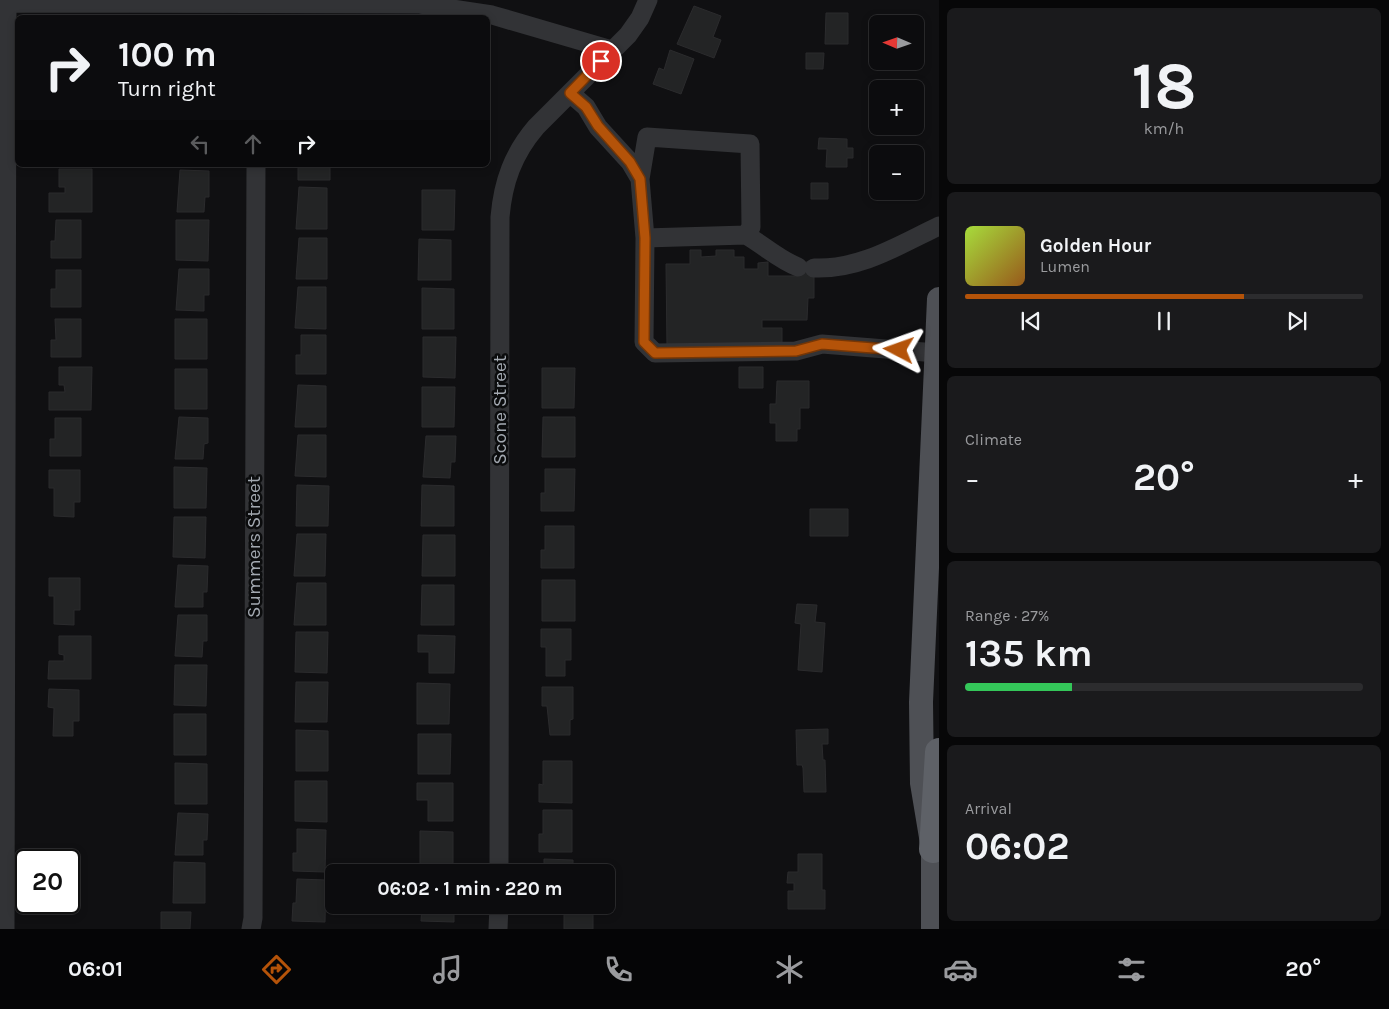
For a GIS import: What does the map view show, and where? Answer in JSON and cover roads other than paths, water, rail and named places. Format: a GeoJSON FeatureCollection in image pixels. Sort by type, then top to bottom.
{"type":"FeatureCollection","features":[{"type":"Feature","properties":{"kind":"highway"},"geometry":{"type":"LineString","coordinates":[[933,849],[939,752]]}},
{"type":"Feature","properties":{"kind":"main road"},"geometry":{"type":"LineString","coordinates":[[934,929],[933,849],[922,783],[921,702],[939,299]]}},
{"type":"Feature","properties":{"kind":"street","name":"Scone Street"},"geometry":{"type":"LineString","coordinates":[[499,864],[502,202],[508,170],[523,142],[636,24],[648,0]]}},
{"type":"Feature","properties":{"kind":"street"},"geometry":{"type":"LineString","coordinates":[[5,929],[4,3],[255,11],[397,3],[444,7],[492,15],[612,50]]}},
{"type":"Feature","properties":{"kind":"street"},"geometry":{"type":"LineString","coordinates":[[570,93],[586,107],[598,126],[630,162],[640,179]]}},
{"type":"Feature","properties":{"kind":"street"},"geometry":{"type":"LineString","coordinates":[[746,236],[751,227],[750,144],[647,137],[640,179],[645,238],[644,342],[655,353],[796,351],[822,344],[937,353]]}},
{"type":"Feature","properties":{"kind":"street","name":"Summers Street"},"geometry":{"type":"LineString","coordinates":[[250,929],[253,908],[256,167]]}},
{"type":"Feature","properties":{"kind":"street"},"geometry":{"type":"LineString","coordinates":[[645,238],[746,236],[767,247],[778,258],[806,268],[836,269],[858,264],[939,226]]}},
{"type":"Feature","properties":{"kind":"street"},"geometry":{"type":"LineString","coordinates":[[498,929],[499,914]]}}]}
